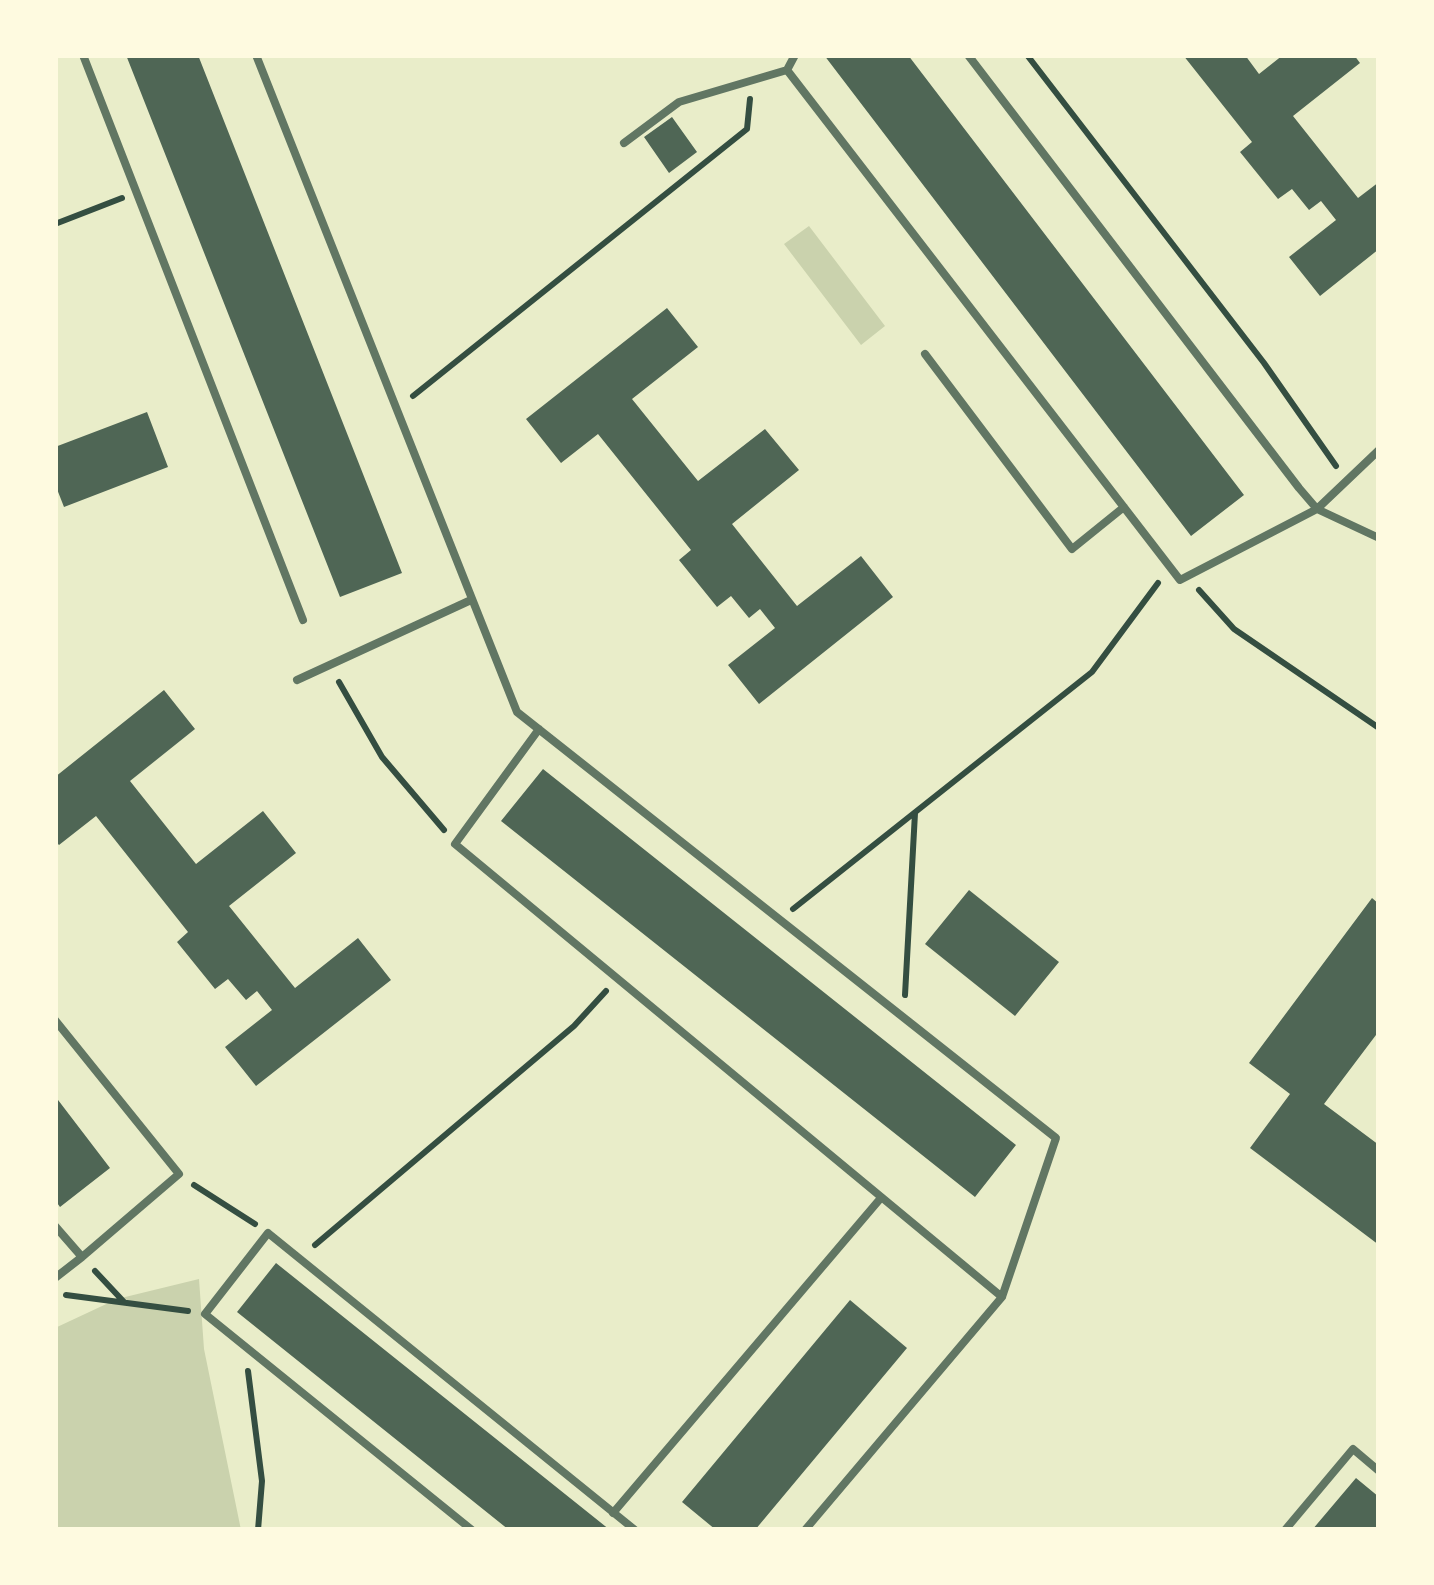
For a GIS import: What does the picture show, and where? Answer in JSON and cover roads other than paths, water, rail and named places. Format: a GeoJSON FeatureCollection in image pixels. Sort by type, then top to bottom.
{"type":"FeatureCollection","features":[{"type":"Feature","properties":{"kind":"lane"},"geometry":{"type":"LineString","coordinates":[[83,55],[303,620]]}},
{"type":"Feature","properties":{"kind":"lane"},"geometry":{"type":"LineString","coordinates":[[256,55],[517,712],[1056,1138],[1002,1298],[806,1530]]}},
{"type":"Feature","properties":{"kind":"lane"},"geometry":{"type":"LineString","coordinates":[[624,143],[679,102],[787,70],[795,55]]}},
{"type":"Feature","properties":{"kind":"lane"},"geometry":{"type":"LineString","coordinates":[[968,55],[1317,509],[1379,538]]}},
{"type":"Feature","properties":{"kind":"lane"},"geometry":{"type":"LineString","coordinates":[[787,70],[1180,580],[1317,509],[1379,450]]}},
{"type":"Feature","properties":{"kind":"lane"},"geometry":{"type":"LineString","coordinates":[[924,354],[1072,549],[1124,507]]}},
{"type":"Feature","properties":{"kind":"lane"},"geometry":{"type":"LineString","coordinates":[[297,680],[471,600]]}},
{"type":"Feature","properties":{"kind":"lane"},"geometry":{"type":"LineString","coordinates":[[539,729],[456,844],[1002,1298]]}},
{"type":"Feature","properties":{"kind":"lane"},"geometry":{"type":"LineString","coordinates":[[55,1020],[179,1174],[55,1278]]}},
{"type":"Feature","properties":{"kind":"lane"},"geometry":{"type":"LineString","coordinates":[[613,1512],[880,1199]]}},
{"type":"Feature","properties":{"kind":"lane"},"geometry":{"type":"LineString","coordinates":[[55,1226],[82,1257]]}},
{"type":"Feature","properties":{"kind":"lane"},"geometry":{"type":"LineString","coordinates":[[472,1530],[205,1314],[268,1233],[635,1530]]}},
{"type":"Feature","properties":{"kind":"lane"},"geometry":{"type":"LineString","coordinates":[[1285,1530],[1353,1450],[1379,1470]]}}]}
